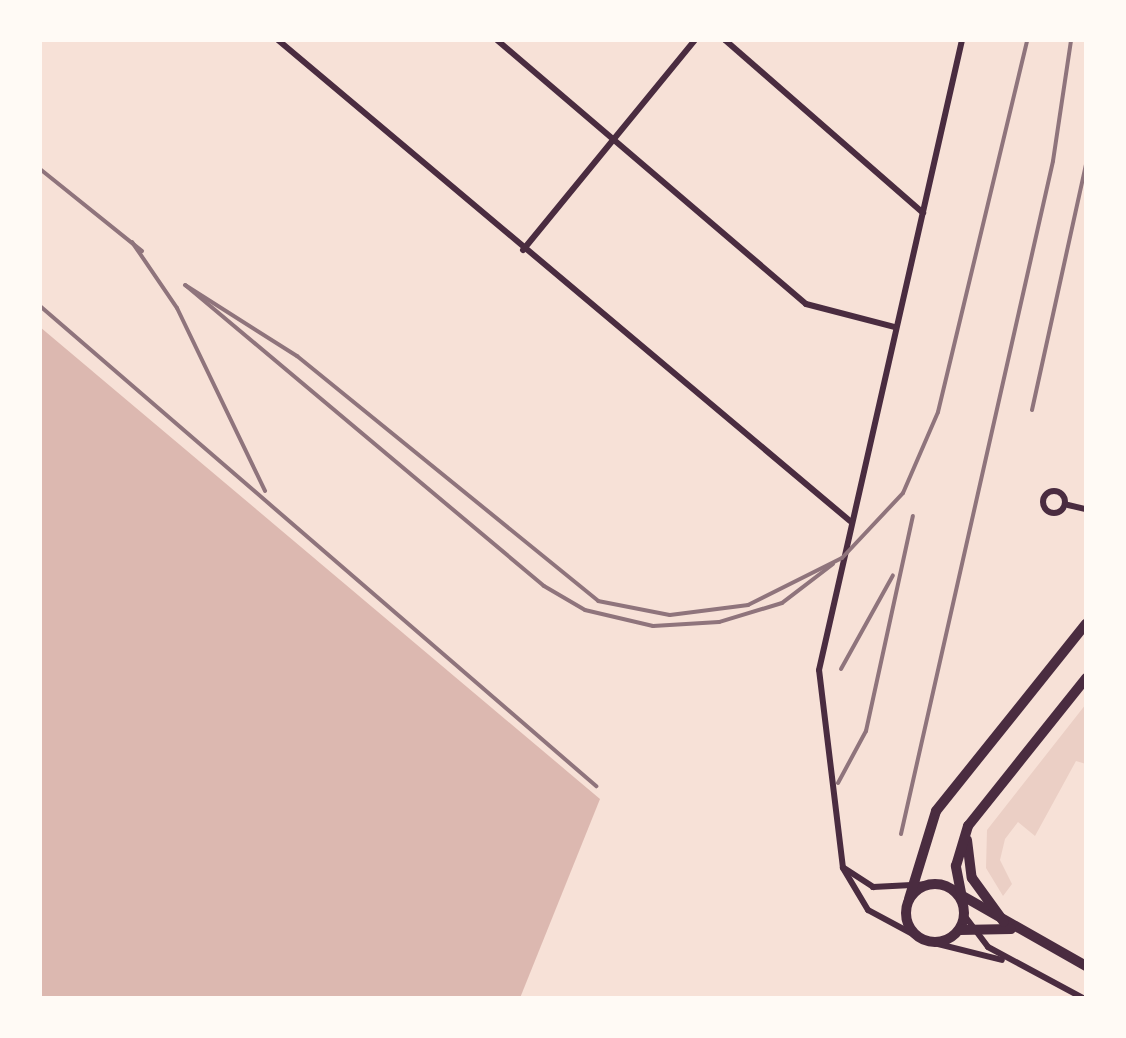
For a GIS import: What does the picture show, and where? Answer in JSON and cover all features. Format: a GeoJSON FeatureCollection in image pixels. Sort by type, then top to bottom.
{"type":"FeatureCollection","features":[{"type":"Feature","properties":{"kind":"main road"},"geometry":{"type":"LineString","coordinates":[[1017,930],[963,924],[926,940],[909,926],[909,899],[936,812],[1086,624]]}},
{"type":"Feature","properties":{"kind":"main road"},"geometry":{"type":"LineString","coordinates":[[963,924],[957,895],[968,826],[1086,678]]}},
{"type":"Feature","properties":{"kind":"main road"},"geometry":{"type":"LineString","coordinates":[[968,826],[972,878],[1004,922]]}},
{"type":"Feature","properties":{"kind":"main road"},"geometry":{"type":"LineString","coordinates":[[909,899],[931,884],[1086,966]]}},
{"type":"Feature","properties":{"kind":"street"},"geometry":{"type":"LineString","coordinates":[[278,40],[523,250],[850,521]]}},
{"type":"Feature","properties":{"kind":"street"},"geometry":{"type":"LineString","coordinates":[[497,40],[806,304],[895,327]]}},
{"type":"Feature","properties":{"kind":"street"},"geometry":{"type":"LineString","coordinates":[[523,250],[695,40]]}},
{"type":"Feature","properties":{"kind":"street"},"geometry":{"type":"LineString","coordinates":[[725,40],[924,213]]}},
{"type":"Feature","properties":{"kind":"street"},"geometry":{"type":"LineString","coordinates":[[962,40],[819,670],[843,868],[868,910],[926,940],[1011,962]]}},
{"type":"Feature","properties":{"kind":"street"},"geometry":{"type":"LineString","coordinates":[[1068,505],[1086,509]]}},
{"type":"Feature","properties":{"kind":"street"},"geometry":{"type":"LineString","coordinates":[[843,868],[873,887],[931,884]]}},
{"type":"Feature","properties":{"kind":"street"},"geometry":{"type":"LineString","coordinates":[[963,924],[1011,962],[1083,998]]}},
{"type":"Feature","properties":{"kind":"shaded area"},"geometry":{"type":"Polygon","coordinates":[[[40,327],[600,799],[520,998],[40,998],[40,327]]]}},
{"type":"Feature","properties":{"kind":"shaded area"},"geometry":{"type":"Polygon","coordinates":[[[1086,704],[1086,764],[1076,761],[1035,836],[1018,822],[1005,839],[1000,860],[1012,884],[1003,896],[986,868],[987,830],[1086,704]]]}},
{"type":"Feature","properties":{"kind":"railway"},"geometry":{"type":"LineString","coordinates":[[833,564],[782,603],[719,622],[653,626],[585,610],[544,586],[185,285],[297,356],[598,601],[670,615],[748,605],[842,558],[903,493],[938,412],[1027,40]]}},
{"type":"Feature","properties":{"kind":"railway"},"geometry":{"type":"LineString","coordinates":[[901,834],[1053,161],[1071,40]]}},
{"type":"Feature","properties":{"kind":"railway"},"geometry":{"type":"LineString","coordinates":[[1032,410],[1086,164]]}},
{"type":"Feature","properties":{"kind":"railway"},"geometry":{"type":"LineString","coordinates":[[40,169],[142,251]]}},
{"type":"Feature","properties":{"kind":"railway"},"geometry":{"type":"LineString","coordinates":[[132,242],[177,308],[265,491]]}},
{"type":"Feature","properties":{"kind":"railway"},"geometry":{"type":"LineString","coordinates":[[40,306],[596,786]]}},
{"type":"Feature","properties":{"kind":"railway"},"geometry":{"type":"LineString","coordinates":[[838,783],[866,731],[913,516]]}},
{"type":"Feature","properties":{"kind":"railway"},"geometry":{"type":"LineString","coordinates":[[841,669],[893,575]]}}]}
